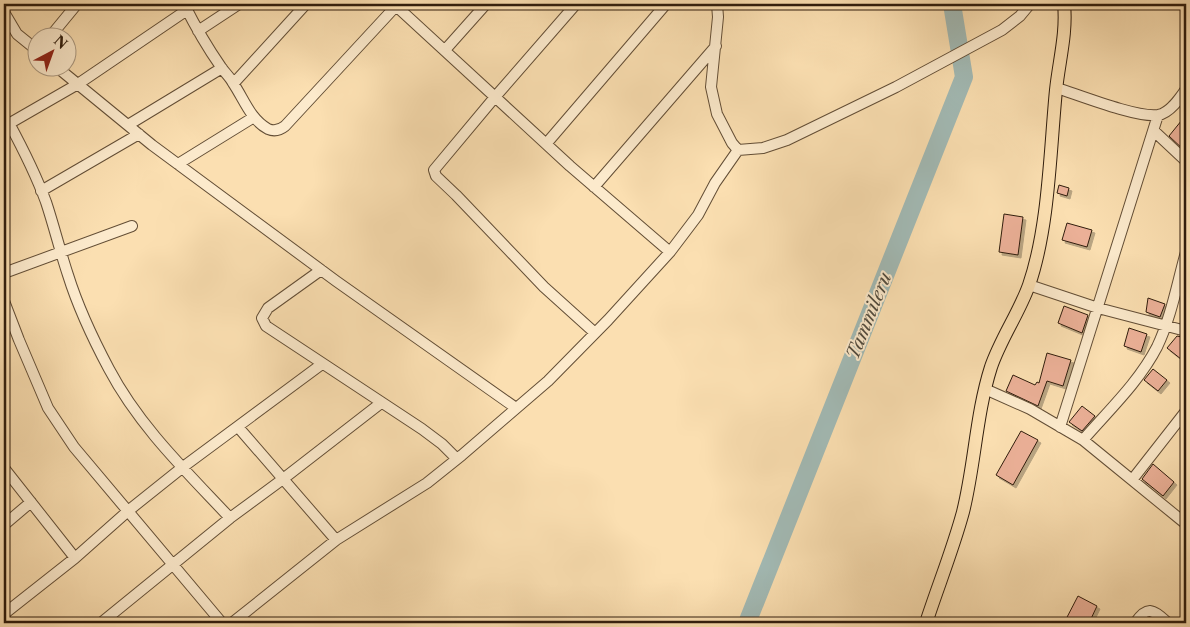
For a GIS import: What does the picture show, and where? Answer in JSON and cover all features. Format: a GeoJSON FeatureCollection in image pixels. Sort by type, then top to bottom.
{"type":"FeatureCollection","features":[{"type":"Feature","properties":{"kind":"main road"},"geometry":{"type":"LineString","coordinates":[[926,623],[963,511],[985,389],[991,367],[1002,340],[1029,286],[1041,236],[1056,88],[1063,41],[1064,4]]}},
{"type":"Feature","properties":{"kind":"street"},"geometry":{"type":"LineString","coordinates":[[57,28],[76,4]]}},
{"type":"Feature","properties":{"kind":"street"},"geometry":{"type":"LineString","coordinates":[[198,31],[239,4]]}},
{"type":"Feature","properties":{"kind":"street"},"geometry":{"type":"LineString","coordinates":[[234,84],[306,4]]}},
{"type":"Feature","properties":{"kind":"street"},"geometry":{"type":"LineString","coordinates":[[445,50],[486,4]]}},
{"type":"Feature","properties":{"kind":"street"},"geometry":{"type":"LineString","coordinates":[[576,4],[495,96],[434,170],[436,176],[544,287],[595,333]]}},
{"type":"Feature","properties":{"kind":"street"},"geometry":{"type":"LineString","coordinates":[[546,144],[666,4]]}},
{"type":"Feature","properties":{"kind":"street"},"geometry":{"type":"LineString","coordinates":[[717,4],[716,46],[711,87],[717,114],[732,143],[738,150]]}},
{"type":"Feature","properties":{"kind":"street"},"geometry":{"type":"LineString","coordinates":[[738,150],[763,148],[787,140],[840,116],[1002,30],[1020,16],[1030,4]]}},
{"type":"Feature","properties":{"kind":"street"},"geometry":{"type":"LineString","coordinates":[[230,518],[148,428],[129,404],[108,368],[68,276],[41,191],[27,157],[7,125],[78,84],[186,7],[198,31],[234,84],[241,99],[254,117],[267,128],[274,131],[280,130],[316,94],[395,5],[546,144],[670,252]]}},
{"type":"Feature","properties":{"kind":"street"},"geometry":{"type":"LineString","coordinates":[[4,12],[7,26],[28,43]]}},
{"type":"Feature","properties":{"kind":"street"},"geometry":{"type":"LineString","coordinates":[[594,187],[716,46]]}},
{"type":"Feature","properties":{"kind":"street"},"geometry":{"type":"LineString","coordinates":[[128,125],[222,68]]}},
{"type":"Feature","properties":{"kind":"street"},"geometry":{"type":"LineString","coordinates":[[70,78],[178,164],[321,270],[516,408]]}},
{"type":"Feature","properties":{"kind":"street"},"geometry":{"type":"LineString","coordinates":[[1056,88],[1137,112],[1158,115]]}},
{"type":"Feature","properties":{"kind":"street"},"geometry":{"type":"LineString","coordinates":[[1060,427],[1158,115],[1175,103],[1186,89]]}},
{"type":"Feature","properties":{"kind":"street"},"geometry":{"type":"LineString","coordinates":[[178,164],[254,117]]}},
{"type":"Feature","properties":{"kind":"street"},"geometry":{"type":"LineString","coordinates":[[1154,130],[1186,161]]}},
{"type":"Feature","properties":{"kind":"street"},"geometry":{"type":"LineString","coordinates":[[41,191],[139,134]]}},
{"type":"Feature","properties":{"kind":"street"},"geometry":{"type":"LineString","coordinates":[[232,623],[336,540],[427,483],[548,381],[670,252],[698,215],[715,183],[738,150]]}},
{"type":"Feature","properties":{"kind":"street"},"geometry":{"type":"LineString","coordinates":[[4,273],[132,226]]}},
{"type":"Feature","properties":{"kind":"street"},"geometry":{"type":"LineString","coordinates":[[1083,440],[1135,380],[1156,348],[1166,325],[1186,252]]}},
{"type":"Feature","properties":{"kind":"street"},"geometry":{"type":"LineString","coordinates":[[321,270],[268,308],[262,318],[266,326],[422,429],[442,444],[457,459]]}},
{"type":"Feature","properties":{"kind":"street"},"geometry":{"type":"LineString","coordinates":[[1029,286],[1098,308],[1186,332]]}},
{"type":"Feature","properties":{"kind":"street"},"geometry":{"type":"LineString","coordinates":[[4,301],[22,349],[48,408],[74,447],[222,623]]}},
{"type":"Feature","properties":{"kind":"street"},"geometry":{"type":"LineString","coordinates":[[4,614],[75,558],[128,511],[183,467],[322,364]]}},
{"type":"Feature","properties":{"kind":"street"},"geometry":{"type":"LineString","coordinates":[[985,389],[1030,409],[1083,440],[1186,524]]}},
{"type":"Feature","properties":{"kind":"street"},"geometry":{"type":"LineString","coordinates":[[101,623],[230,518],[381,403]]}},
{"type":"Feature","properties":{"kind":"street"},"geometry":{"type":"LineString","coordinates":[[1132,480],[1186,411]]}},
{"type":"Feature","properties":{"kind":"street"},"geometry":{"type":"LineString","coordinates":[[238,427],[336,540]]}},
{"type":"Feature","properties":{"kind":"street"},"geometry":{"type":"LineString","coordinates":[[4,468],[75,558]]}},
{"type":"Feature","properties":{"kind":"street"},"geometry":{"type":"LineString","coordinates":[[4,525],[31,502]]}},
{"type":"Feature","properties":{"kind":"street"},"geometry":{"type":"LineString","coordinates":[[1135,623],[1144,612],[1149,610],[1154,611],[1168,623]]}},
{"type":"Feature","properties":{"kind":"building"},"geometry":{"type":"Polygon","coordinates":[[[1186,115],[1186,152],[1169,136],[1186,115]]]}},
{"type":"Feature","properties":{"kind":"building"},"geometry":{"type":"Polygon","coordinates":[[[1059,185],[1069,188],[1067,196],[1057,193],[1059,185]]]}},
{"type":"Feature","properties":{"kind":"building"},"geometry":{"type":"Polygon","coordinates":[[[1004,214],[1023,217],[1018,255],[999,252],[1004,214]]]}},
{"type":"Feature","properties":{"kind":"building"},"geometry":{"type":"Polygon","coordinates":[[[1067,223],[1092,230],[1087,247],[1062,240],[1067,223]]]}},
{"type":"Feature","properties":{"kind":"building"},"geometry":{"type":"Polygon","coordinates":[[[1148,298],[1165,304],[1160,317],[1146,312],[1148,298]]]}},
{"type":"Feature","properties":{"kind":"building"},"geometry":{"type":"Polygon","coordinates":[[[1064,306],[1088,315],[1082,333],[1058,323],[1064,306]]]}},
{"type":"Feature","properties":{"kind":"building"},"geometry":{"type":"Polygon","coordinates":[[[1129,328],[1147,334],[1141,352],[1124,346],[1129,328]]]}},
{"type":"Feature","properties":{"kind":"building"},"geometry":{"type":"Polygon","coordinates":[[[1177,336],[1186,338],[1186,363],[1167,348],[1177,336]]]}},
{"type":"Feature","properties":{"kind":"building"},"geometry":{"type":"Polygon","coordinates":[[[1047,353],[1071,360],[1063,386],[1047,381],[1038,406],[1006,391],[1013,375],[1035,385],[1037,382],[1039,383],[1047,353]]]}},
{"type":"Feature","properties":{"kind":"building"},"geometry":{"type":"Polygon","coordinates":[[[1153,369],[1167,380],[1158,391],[1144,380],[1153,369]]]}},
{"type":"Feature","properties":{"kind":"building"},"geometry":{"type":"Polygon","coordinates":[[[1082,406],[1095,416],[1082,431],[1069,422],[1082,406]]]}},
{"type":"Feature","properties":{"kind":"building"},"geometry":{"type":"Polygon","coordinates":[[[1021,431],[1038,440],[1013,485],[996,475],[1021,431]]]}},
{"type":"Feature","properties":{"kind":"building"},"geometry":{"type":"Polygon","coordinates":[[[1153,464],[1174,482],[1163,496],[1142,479],[1153,464]]]}},
{"type":"Feature","properties":{"kind":"building"},"geometry":{"type":"Polygon","coordinates":[[[1078,596],[1097,606],[1089,623],[1064,623],[1078,596]]]}},
{"type":"Feature","properties":{"kind":"waterway","name":"Tammileru"},"geometry":{"type":"LineString","coordinates":[[747,623],[964,77],[952,4]]}}]}
